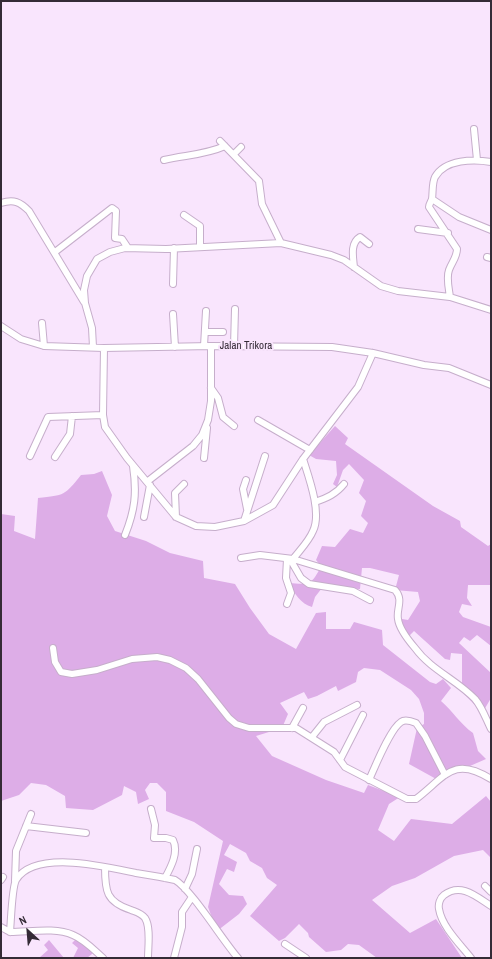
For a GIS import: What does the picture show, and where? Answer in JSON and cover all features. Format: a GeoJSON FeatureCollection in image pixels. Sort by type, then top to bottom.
{"type":"FeatureCollection","features":[{"type":"Feature","properties":{"kind":"street"},"geometry":{"type":"LineString","coordinates":[[474,129],[477,160]]}},
{"type":"Feature","properties":{"kind":"street"},"geometry":{"type":"LineString","coordinates":[[220,141],[259,181],[262,204],[281,243]]}},
{"type":"Feature","properties":{"kind":"street"},"geometry":{"type":"LineString","coordinates":[[164,160],[202,155],[225,146]]}},
{"type":"Feature","properties":{"kind":"street"},"geometry":{"type":"LineString","coordinates":[[234,154],[241,147]]}},
{"type":"Feature","properties":{"kind":"street"},"geometry":{"type":"LineString","coordinates":[[450,297],[448,271],[455,258],[457,249],[448,233],[430,212],[429,204],[432,199],[435,177],[440,171],[448,166],[477,160],[491,162]]}},
{"type":"Feature","properties":{"kind":"street"},"geometry":{"type":"LineString","coordinates":[[432,199],[459,217],[491,230]]}},
{"type":"Feature","properties":{"kind":"street"},"geometry":{"type":"LineString","coordinates":[[1,203],[15,201],[24,205],[33,216],[85,303],[92,328],[93,347]]}},
{"type":"Feature","properties":{"kind":"street"},"geometry":{"type":"LineString","coordinates":[[55,252],[112,208],[116,211],[115,238],[122,239],[128,248]]}},
{"type":"Feature","properties":{"kind":"street"},"geometry":{"type":"LineString","coordinates":[[184,215],[200,226],[200,247]]}},
{"type":"Feature","properties":{"kind":"street"},"geometry":{"type":"LineString","coordinates":[[418,229],[448,233]]}},
{"type":"Feature","properties":{"kind":"street"},"geometry":{"type":"LineString","coordinates":[[354,267],[353,249],[355,241],[360,237],[368,244]]}},
{"type":"Feature","properties":{"kind":"street"},"geometry":{"type":"LineString","coordinates":[[85,303],[86,280],[97,259],[110,252],[128,248],[174,248],[281,243],[331,255],[354,267],[381,286],[398,291],[450,297],[491,310]]}},
{"type":"Feature","properties":{"kind":"street"},"geometry":{"type":"LineString","coordinates":[[173,284],[174,248]]}},
{"type":"Feature","properties":{"kind":"street"},"geometry":{"type":"LineString","coordinates":[[73,282],[86,280]]}},
{"type":"Feature","properties":{"kind":"street"},"geometry":{"type":"LineString","coordinates":[[234,346],[235,309]]}},
{"type":"Feature","properties":{"kind":"street"},"geometry":{"type":"LineString","coordinates":[[204,346],[206,311]]}},
{"type":"Feature","properties":{"kind":"street"},"geometry":{"type":"LineString","coordinates":[[173,314],[175,347]]}},
{"type":"Feature","properties":{"kind":"street"},"geometry":{"type":"LineString","coordinates":[[42,323],[44,346]]}},
{"type":"Feature","properties":{"kind":"street","name":"Jalan Trikora"},"geometry":{"type":"LineString","coordinates":[[1,326],[14,336],[44,346],[104,348],[204,346],[332,347],[374,353],[424,365],[449,368],[491,385]]}},
{"type":"Feature","properties":{"kind":"street"},"geometry":{"type":"LineString","coordinates":[[205,332],[223,332]]}},
{"type":"Feature","properties":{"kind":"street"},"geometry":{"type":"LineString","coordinates":[[204,458],[211,388],[211,346]]}},
{"type":"Feature","properties":{"kind":"street"},"geometry":{"type":"LineString","coordinates":[[104,348],[103,415],[105,427],[133,466],[149,483],[176,517],[196,526],[215,527],[244,521],[273,505],[310,450],[358,386],[374,353]]}},
{"type":"Feature","properties":{"kind":"street"},"geometry":{"type":"LineString","coordinates":[[211,388],[218,398],[223,417],[234,426]]}},
{"type":"Feature","properties":{"kind":"street"},"geometry":{"type":"LineString","coordinates":[[30,456],[48,417],[103,415]]}},
{"type":"Feature","properties":{"kind":"street"},"geometry":{"type":"LineString","coordinates":[[55,457],[70,434],[72,416]]}},
{"type":"Feature","properties":{"kind":"street"},"geometry":{"type":"LineString","coordinates":[[144,517],[149,483],[193,446],[202,435],[208,420]]}},
{"type":"Feature","properties":{"kind":"street"},"geometry":{"type":"LineString","coordinates":[[258,420],[310,450]]}},
{"type":"Feature","properties":{"kind":"street"},"geometry":{"type":"LineString","coordinates":[[244,521],[246,509],[265,456]]}},
{"type":"Feature","properties":{"kind":"street"},"geometry":{"type":"LineString","coordinates":[[287,604],[291,594],[286,578],[290,559],[313,532],[316,525],[315,502],[304,459]]}},
{"type":"Feature","properties":{"kind":"street"},"geometry":{"type":"LineString","coordinates":[[125,535],[134,510],[135,479],[133,466]]}},
{"type":"Feature","properties":{"kind":"street"},"geometry":{"type":"LineString","coordinates":[[246,480],[243,489],[246,509]]}},
{"type":"Feature","properties":{"kind":"street"},"geometry":{"type":"LineString","coordinates":[[176,517],[175,493],[184,484]]}},
{"type":"Feature","properties":{"kind":"street"},"geometry":{"type":"LineString","coordinates":[[315,502],[332,496],[339,491],[344,484]]}},
{"type":"Feature","properties":{"kind":"street"},"geometry":{"type":"LineString","coordinates":[[241,558],[260,555],[290,559],[395,590],[399,594],[400,601],[398,618],[399,623],[414,648],[438,671],[476,700],[491,729]]}},
{"type":"Feature","properties":{"kind":"street"},"geometry":{"type":"LineString","coordinates":[[290,559],[301,578],[309,584],[353,591],[370,600]]}},
{"type":"Feature","properties":{"kind":"street"},"geometry":{"type":"LineString","coordinates":[[53,648],[55,662],[61,672],[72,674],[97,670],[132,659],[157,657],[170,660],[186,668],[198,679],[229,718],[236,724],[249,728],[292,728],[312,737],[334,752],[345,767],[412,800],[422,794],[445,774],[450,772],[468,768],[478,771],[491,779]]}},
{"type":"Feature","properties":{"kind":"street"},"geometry":{"type":"LineString","coordinates":[[312,737],[324,722],[357,705]]}},
{"type":"Feature","properties":{"kind":"street"},"geometry":{"type":"LineString","coordinates":[[292,728],[303,708]]}},
{"type":"Feature","properties":{"kind":"street"},"geometry":{"type":"LineString","coordinates":[[340,760],[363,716]]}},
{"type":"Feature","properties":{"kind":"street"},"geometry":{"type":"LineString","coordinates":[[369,780],[385,746],[400,723],[404,721],[416,723],[425,736],[445,774]]}},
{"type":"Feature","properties":{"kind":"street"},"geometry":{"type":"LineString","coordinates":[[151,809],[155,825],[154,838],[169,838],[173,840],[176,846],[175,856],[165,878]]}},
{"type":"Feature","properties":{"kind":"street"},"geometry":{"type":"LineString","coordinates":[[10,932],[16,881],[16,850],[31,814]]}},
{"type":"Feature","properties":{"kind":"street"},"geometry":{"type":"LineString","coordinates":[[26,826],[86,833]]}},
{"type":"Feature","properties":{"kind":"street"},"geometry":{"type":"LineString","coordinates":[[185,889],[192,874],[197,850]]}},
{"type":"Feature","properties":{"kind":"street"},"geometry":{"type":"LineString","coordinates":[[16,881],[24,871],[40,865],[73,863],[105,867],[179,882],[192,897],[224,942],[238,958]]}},
{"type":"Feature","properties":{"kind":"street"},"geometry":{"type":"LineString","coordinates":[[105,867],[106,887],[110,899],[145,918],[148,925],[148,958]]}},
{"type":"Feature","properties":{"kind":"street"},"geometry":{"type":"LineString","coordinates":[[485,886],[491,892]]}},
{"type":"Feature","properties":{"kind":"street"},"geometry":{"type":"LineString","coordinates":[[471,958],[443,919],[439,904],[442,897],[448,892],[463,890],[491,906]]}},
{"type":"Feature","properties":{"kind":"street"},"geometry":{"type":"LineString","coordinates":[[177,957],[182,927],[182,912],[192,897]]}},
{"type":"Feature","properties":{"kind":"street"},"geometry":{"type":"LineString","coordinates":[[1,927],[10,932],[60,931],[82,941],[103,958]]}},
{"type":"Feature","properties":{"kind":"street"},"geometry":{"type":"LineString","coordinates":[[286,944],[306,958]]}},
{"type":"Feature","properties":{"kind":"shaded area"},"geometry":{"type":"Polygon","coordinates":[[[335,426],[348,438],[345,444],[433,506],[460,521],[461,527],[488,546],[491,544],[491,585],[468,585],[467,598],[472,606],[462,604],[459,612],[463,617],[491,627],[491,646],[477,635],[470,641],[464,637],[459,643],[491,673],[491,698],[484,710],[479,709],[462,692],[462,654],[451,653],[450,660],[445,659],[414,631],[407,638],[396,618],[408,620],[420,601],[418,592],[395,590],[399,575],[370,568],[362,568],[360,589],[322,588],[315,597],[312,607],[301,601],[291,587],[289,583],[306,584],[315,577],[321,566],[316,560],[322,546],[335,547],[350,529],[363,533],[368,523],[361,516],[366,501],[359,493],[364,480],[349,464],[343,470],[337,487],[333,484],[337,475],[336,461],[316,459],[309,455],[335,426]]]}},
{"type":"Feature","properties":{"kind":"shaded area"},"geometry":{"type":"Polygon","coordinates":[[[102,471],[112,495],[107,516],[115,531],[146,541],[170,553],[203,561],[204,578],[235,584],[269,634],[296,649],[316,613],[326,612],[326,629],[350,629],[354,622],[382,630],[383,645],[430,682],[436,684],[443,679],[451,688],[441,701],[464,726],[473,733],[478,751],[486,759],[438,780],[409,764],[417,728],[424,724],[424,713],[419,699],[411,690],[380,670],[364,668],[358,672],[356,682],[338,691],[336,686],[308,699],[304,692],[280,703],[288,714],[282,728],[256,736],[272,756],[326,780],[364,793],[368,785],[400,797],[389,804],[378,830],[394,841],[411,819],[452,824],[486,796],[491,802],[491,858],[483,850],[454,856],[415,878],[392,886],[372,900],[410,933],[436,919],[462,958],[377,958],[359,945],[348,944],[341,950],[326,952],[309,937],[308,933],[299,924],[285,938],[279,941],[250,916],[277,885],[267,878],[262,868],[250,861],[246,853],[230,844],[224,855],[237,862],[234,872],[227,869],[219,884],[229,895],[243,896],[247,904],[239,914],[217,931],[208,907],[223,841],[194,822],[166,811],[166,792],[157,783],[150,783],[145,790],[149,799],[138,804],[136,792],[124,786],[122,795],[93,810],[66,808],[65,796],[46,785],[31,783],[19,795],[1,801],[1,514],[15,516],[14,531],[35,539],[38,498],[59,495],[67,491],[81,475],[94,474],[102,471]]]}},
{"type":"Feature","properties":{"kind":"shaded area"},"geometry":{"type":"Polygon","coordinates":[[[77,938],[84,945],[92,949],[92,954],[87,958],[73,958],[78,948],[72,943],[77,938]]]}},
{"type":"Feature","properties":{"kind":"shaded area"},"geometry":{"type":"Polygon","coordinates":[[[49,940],[64,958],[39,958],[48,950],[44,945],[49,940]]]}}]}
